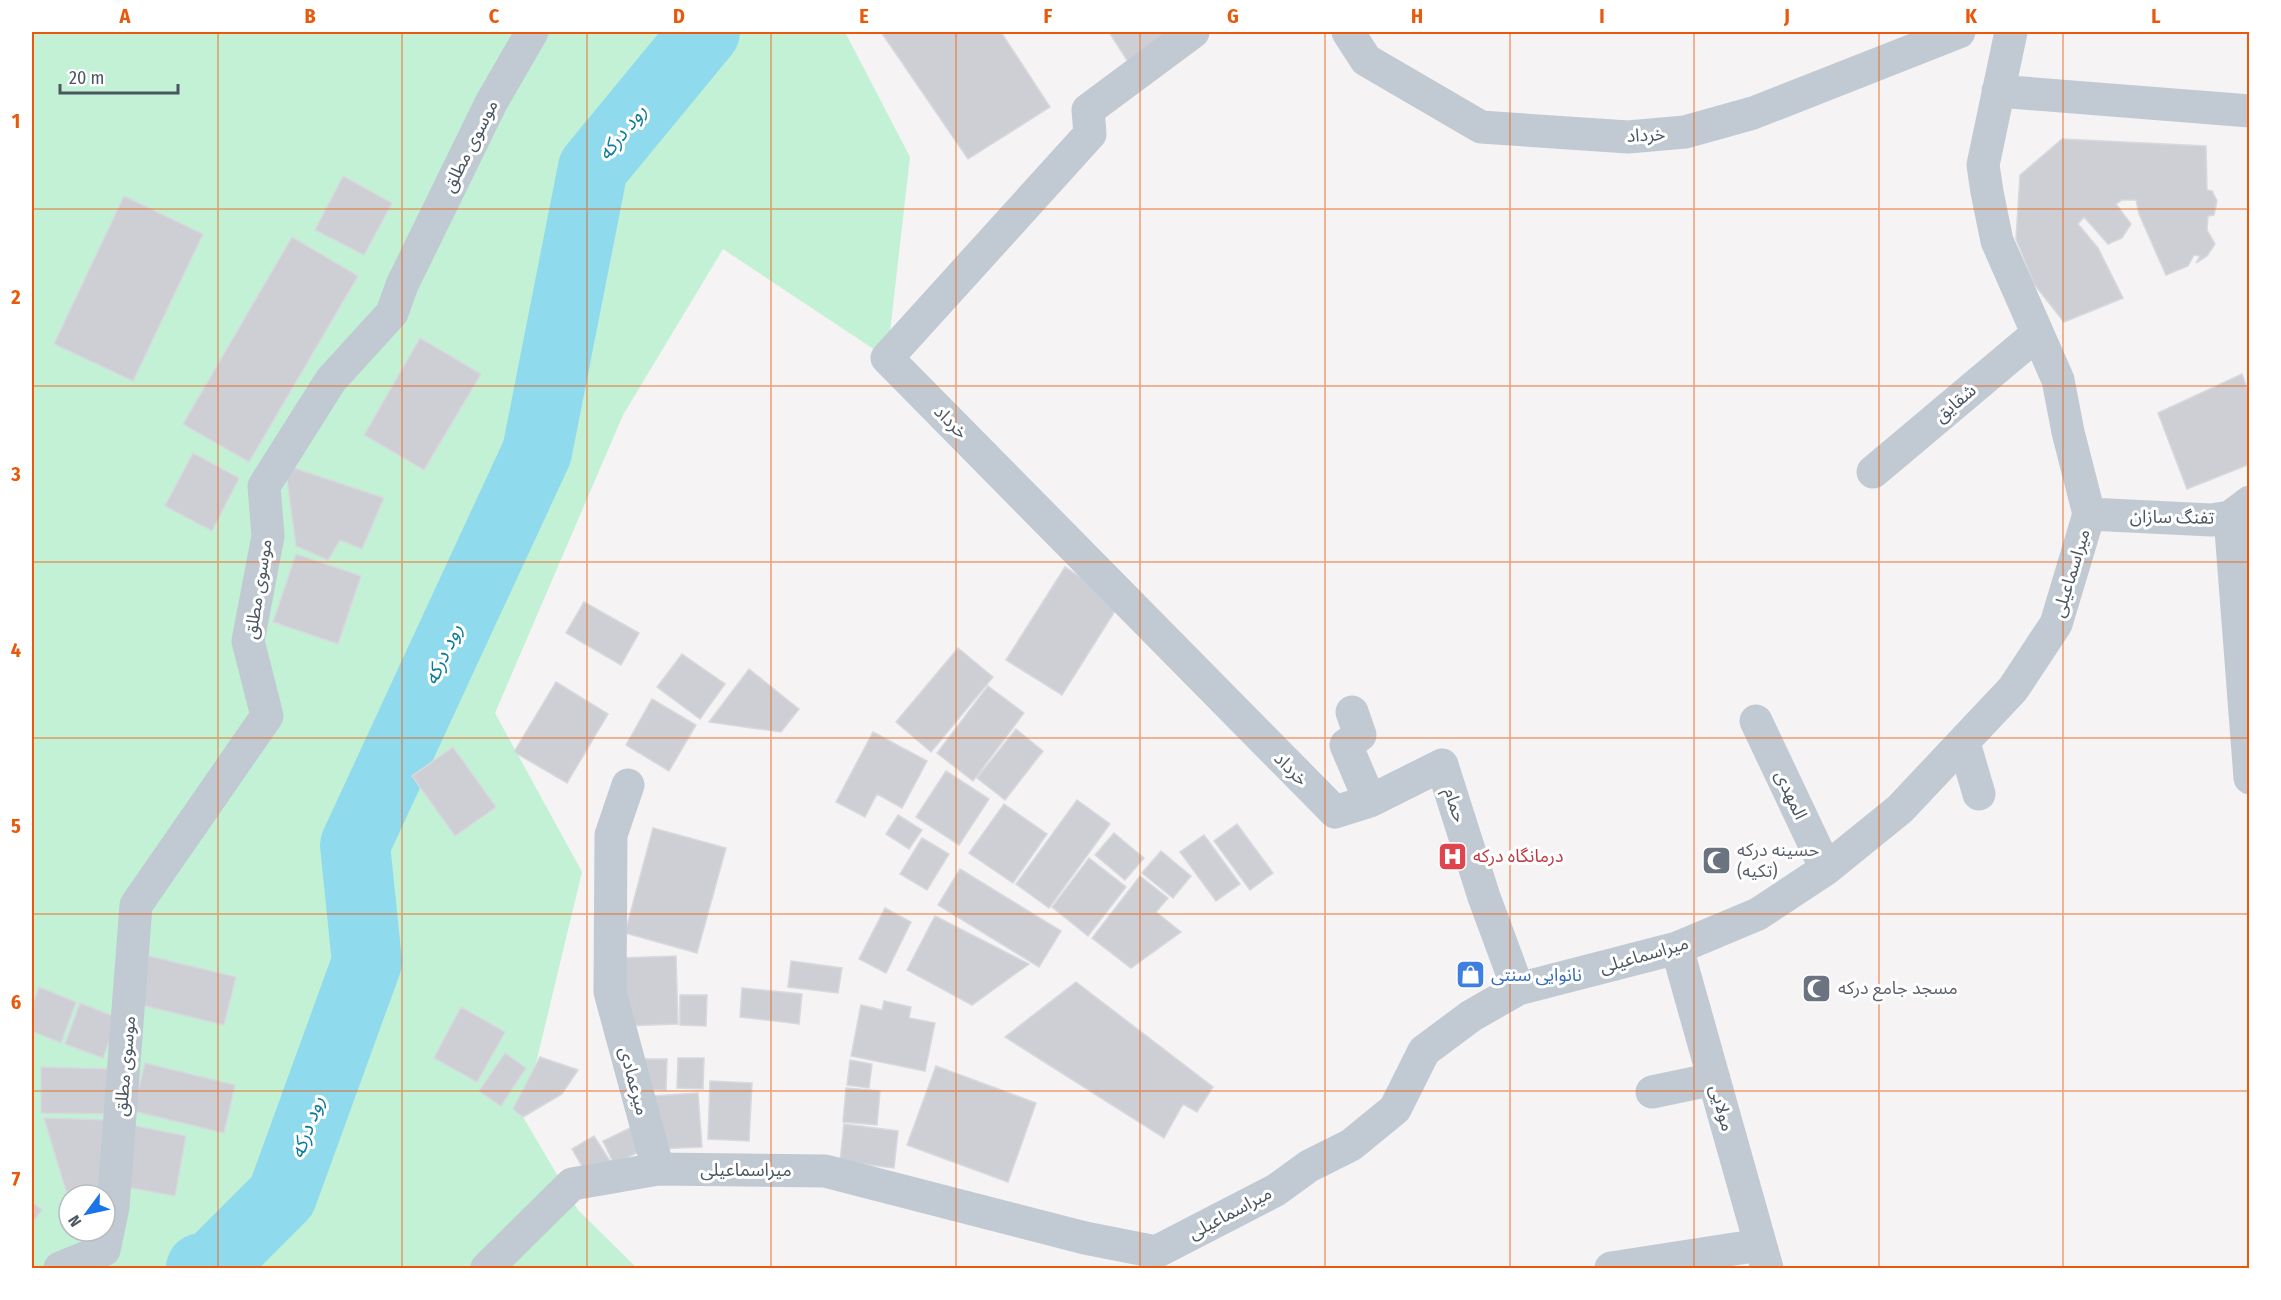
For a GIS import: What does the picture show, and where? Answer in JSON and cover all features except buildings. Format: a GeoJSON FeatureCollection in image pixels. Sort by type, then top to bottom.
{"type":"FeatureCollection","features":[{"type":"Feature","properties":{"kind":"street","name":"موسوی مطلق"},"geometry":{"type":"LineString","coordinates":[[60,1269],[104,1250],[113,1207],[136,905],[267,716],[248,641],[268,536],[264,486],[331,380],[392,313],[402,285],[486,113],[532,32]]}},
{"type":"Feature","properties":{"kind":"street","name":"خرداد"},"geometry":{"type":"LineString","coordinates":[[1193,32],[1088,110],[1090,134],[887,358],[1335,812]]}},
{"type":"Feature","properties":{"kind":"street","name":"خرداد"},"geometry":{"type":"LineString","coordinates":[[1348,32],[1366,60],[1481,128],[1628,137],[1685,132],[1753,113],[1959,32]]}},
{"type":"Feature","properties":{"kind":"street","name":"میراسماعیلی"},"geometry":{"type":"LineString","coordinates":[[487,1269],[572,1184],[658,1169],[825,1171],[1085,1238],[1156,1252],[1276,1190],[1309,1166],[1351,1144],[1395,1109],[1424,1051],[1471,1016],[1518,989],[1677,948],[1758,914],[1826,869],[1900,809],[2013,689],[2056,624],[2089,514],[2058,380],[2036,335],[1997,241],[1987,192],[1983,165],[2010,32]]}},
{"type":"Feature","properties":{"kind":"street"},"geometry":{"type":"LineString","coordinates":[[1998,91],[2250,111]]}},
{"type":"Feature","properties":{"kind":"street","name":"شقایق"},"geometry":{"type":"LineString","coordinates":[[1873,472],[2036,335]]}},
{"type":"Feature","properties":{"kind":"street"},"geometry":{"type":"LineString","coordinates":[[2240,510],[2250,778]]}},
{"type":"Feature","properties":{"kind":"street","name":"تفنگ سازان"},"geometry":{"type":"LineString","coordinates":[[2089,514],[2211,520],[2240,510]]}},
{"type":"Feature","properties":{"kind":"street"},"geometry":{"type":"LineString","coordinates":[[1352,712],[1360,735],[1346,745],[1370,801]]}},
{"type":"Feature","properties":{"kind":"street","name":"المهدی"},"geometry":{"type":"LineString","coordinates":[[1756,721],[1826,869]]}},
{"type":"Feature","properties":{"kind":"street"},"geometry":{"type":"LineString","coordinates":[[1964,743],[1979,794]]}},
{"type":"Feature","properties":{"kind":"street","name":"حمام"},"geometry":{"type":"LineString","coordinates":[[1335,812],[1370,801],[1442,765],[1484,897],[1518,989]]}},
{"type":"Feature","properties":{"kind":"street","name":"میرعمادی"},"geometry":{"type":"LineString","coordinates":[[628,784],[611,835],[610,993],[658,1169]]}},
{"type":"Feature","properties":{"kind":"street","name":"مولایی"},"geometry":{"type":"LineString","coordinates":[[1677,948],[1764,1257]]}},
{"type":"Feature","properties":{"kind":"street"},"geometry":{"type":"LineString","coordinates":[[1652,1092],[1713,1079]]}},
{"type":"Feature","properties":{"kind":"street"},"geometry":{"type":"LineString","coordinates":[[1611,1269],[1764,1257]]}},
{"type":"Feature","properties":{"kind":"green space"},"geometry":{"type":"Polygon","coordinates":[[[32,32],[845,32],[910,157],[887,358],[723,249],[623,415],[495,713],[582,872],[523,1117],[578,1210],[637,1268],[32,1268],[32,32]]]}},
{"type":"Feature","properties":{"kind":"waterway","name":"رود درکه"},"geometry":{"type":"LineString","coordinates":[[201,1268],[211,1267],[282,1196],[367,962],[355,845],[537,452],[593,168],[705,32]]}},
{"type":"Feature","properties":{"kind":"place","name":"درمانگاه درکه"},"geometry":{"type":"Point","coordinates":[1452,856]}},
{"type":"Feature","properties":{"kind":"place","name":"حسینه درکه (تکیه)"},"geometry":{"type":"Point","coordinates":[1716,860]}},
{"type":"Feature","properties":{"kind":"place","name":"نانوایی سنتی"},"geometry":{"type":"Point","coordinates":[1470,975]}},
{"type":"Feature","properties":{"kind":"place","name":"مسجد جامع درکه"},"geometry":{"type":"Point","coordinates":[1817,988]}}]}
